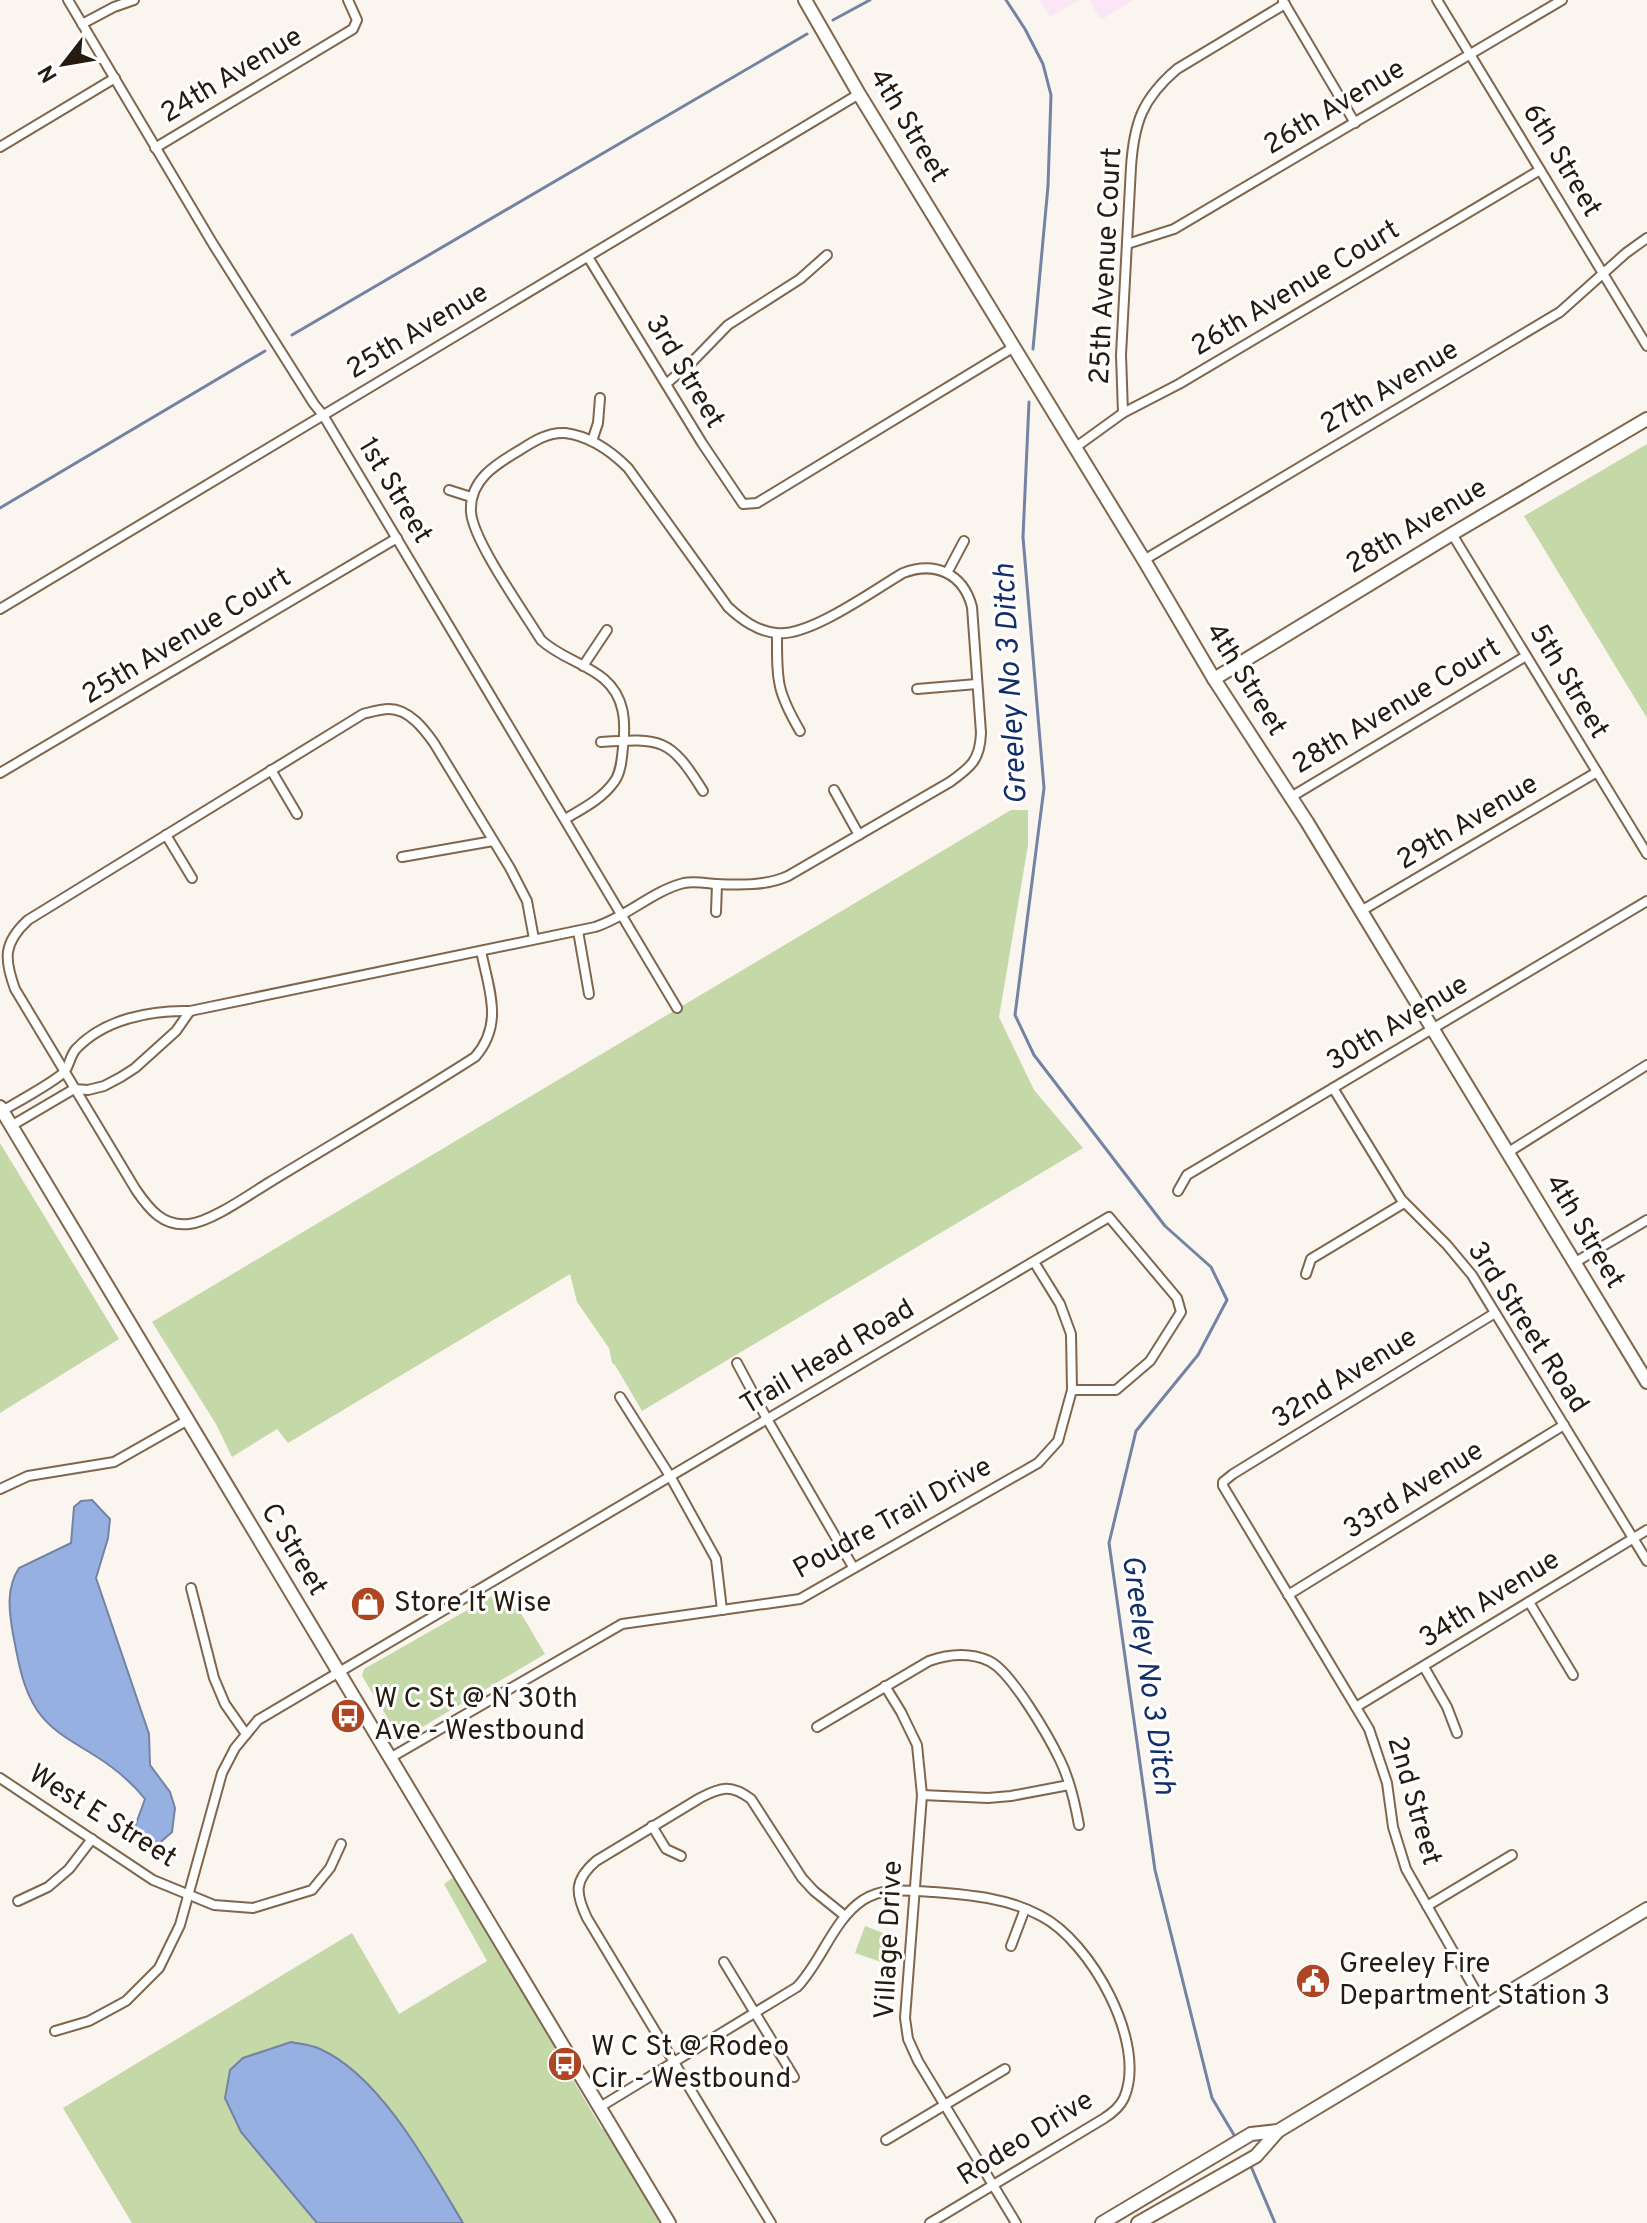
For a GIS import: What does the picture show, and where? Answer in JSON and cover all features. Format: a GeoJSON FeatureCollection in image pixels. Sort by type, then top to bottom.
{"type":"FeatureCollection","features":[{"type":"Feature","properties":{"kind":"street","name":"1st Street"},"geometry":{"type":"LineString","coordinates":[[68,0],[213,244],[323,415],[427,587],[677,1008]]}},
{"type":"Feature","properties":{"kind":"street"},"geometry":{"type":"LineString","coordinates":[[82,24],[134,0]]}},
{"type":"Feature","properties":{"kind":"street","name":"4th Street"},"geometry":{"type":"LineString","coordinates":[[805,0],[1214,679],[1291,797],[1646,1378]]}},
{"type":"Feature","properties":{"kind":"street","name":"6th Street"},"geometry":{"type":"LineString","coordinates":[[1437,0],[1647,346]]}},
{"type":"Feature","properties":{"kind":"street","name":"26th Avenue"},"geometry":{"type":"LineString","coordinates":[[1127,244],[1174,229],[1562,0]]}},
{"type":"Feature","properties":{"kind":"street"},"geometry":{"type":"LineString","coordinates":[[1284,2],[1355,123]]}},
{"type":"Feature","properties":{"kind":"street","name":"25th Avenue Court"},"geometry":{"type":"LineString","coordinates":[[1123,413],[1121,355],[1133,141],[1138,120],[1148,99],[1177,69],[1284,2]]}},
{"type":"Feature","properties":{"kind":"street","name":"24th Avenue"},"geometry":{"type":"LineString","coordinates":[[155,148],[353,29],[357,20],[351,4]]}},
{"type":"Feature","properties":{"kind":"street"},"geometry":{"type":"LineString","coordinates":[[0,147],[115,78]]}},
{"type":"Feature","properties":{"kind":"street","name":"25th Avenue"},"geometry":{"type":"LineString","coordinates":[[0,609],[859,94]]}},
{"type":"Feature","properties":{"kind":"street","name":"26th Avenue Court"},"geometry":{"type":"LineString","coordinates":[[1076,447],[1123,413],[1179,384],[1540,170]]}},
{"type":"Feature","properties":{"kind":"street","name":"27th Avenue"},"geometry":{"type":"LineString","coordinates":[[1144,560],[1550,319],[1647,238]]}},
{"type":"Feature","properties":{"kind":"street"},"geometry":{"type":"LineString","coordinates":[[666,384],[728,325],[800,279],[827,255]]}},
{"type":"Feature","properties":{"kind":"street","name":"3rd Street"},"geometry":{"type":"LineString","coordinates":[[588,257],[743,504],[757,503],[1014,347]]}},
{"type":"Feature","properties":{"kind":"street"},"geometry":{"type":"LineString","coordinates":[[592,441],[598,423],[600,398]]}},
{"type":"Feature","properties":{"kind":"street","name":"28th Avenue"},"geometry":{"type":"LineString","coordinates":[[1214,679],[1647,419]]}},
{"type":"Feature","properties":{"kind":"street"},"geometry":{"type":"LineString","coordinates":[[1,1109],[64,1072],[77,1049],[116,1023],[160,1011],[190,1011],[604,925],[672,887],[690,882],[762,884],[777,881],[950,782],[975,760],[981,733],[972,607],[963,586],[947,573],[925,567],[913,569],[811,626],[777,634],[759,629],[728,607],[628,468],[613,454],[592,441],[565,433],[542,436],[492,466],[471,497],[471,515],[478,538],[541,640],[604,679],[618,696],[626,724],[618,774],[602,796],[565,819]]}},
{"type":"Feature","properties":{"kind":"street"},"geometry":{"type":"LineString","coordinates":[[449,490],[471,497]]}},
{"type":"Feature","properties":{"kind":"street","name":"5th Street"},"geometry":{"type":"LineString","coordinates":[[1452,534],[1647,854]]}},
{"type":"Feature","properties":{"kind":"street","name":"25th Avenue Court"},"geometry":{"type":"LineString","coordinates":[[0,773],[397,538]]}},
{"type":"Feature","properties":{"kind":"street"},"geometry":{"type":"LineString","coordinates":[[947,573],[964,541]]}},
{"type":"Feature","properties":{"kind":"street"},"geometry":{"type":"LineString","coordinates":[[583,666],[607,630]]}},
{"type":"Feature","properties":{"kind":"street"},"geometry":{"type":"LineString","coordinates":[[777,634],[777,681],[783,701],[800,731]]}},
{"type":"Feature","properties":{"kind":"street","name":"28th Avenue Court"},"geometry":{"type":"LineString","coordinates":[[1291,797],[1526,656]]}},
{"type":"Feature","properties":{"kind":"street"},"geometry":{"type":"LineString","coordinates":[[917,689],[977,684]]}},
{"type":"Feature","properties":{"kind":"street"},"geometry":{"type":"LineString","coordinates":[[481,951],[493,1026],[486,1044],[475,1057],[204,1221],[181,1225],[167,1222],[152,1213],[15,989],[7,959],[10,941],[28,920],[363,714],[392,709],[421,725],[493,841],[527,901],[534,939]]}},
{"type":"Feature","properties":{"kind":"street"},"geometry":{"type":"LineString","coordinates":[[601,742],[636,740],[663,744],[683,760],[703,791]]}},
{"type":"Feature","properties":{"kind":"street"},"geometry":{"type":"LineString","coordinates":[[271,770],[297,814]]}},
{"type":"Feature","properties":{"kind":"street","name":"29th Avenue"},"geometry":{"type":"LineString","coordinates":[[1361,911],[1597,772]]}},
{"type":"Feature","properties":{"kind":"street"},"geometry":{"type":"LineString","coordinates":[[834,790],[859,835]]}},
{"type":"Feature","properties":{"kind":"street"},"geometry":{"type":"LineString","coordinates":[[166,835],[192,878]]}},
{"type":"Feature","properties":{"kind":"street"},"geometry":{"type":"LineString","coordinates":[[402,857],[493,841]]}},
{"type":"Feature","properties":{"kind":"street"},"geometry":{"type":"LineString","coordinates":[[716,912],[717,884]]}},
{"type":"Feature","properties":{"kind":"street","name":"30th Avenue"},"geometry":{"type":"LineString","coordinates":[[1178,1191],[1187,1175],[1647,901]]}},
{"type":"Feature","properties":{"kind":"street"},"geometry":{"type":"LineString","coordinates":[[578,931],[589,994]]}},
{"type":"Feature","properties":{"kind":"street"},"geometry":{"type":"LineString","coordinates":[[11,1126],[74,1089],[104,1086],[135,1068],[176,1031],[190,1011]]}},
{"type":"Feature","properties":{"kind":"street"},"geometry":{"type":"LineString","coordinates":[[1507,1153],[1647,1065]]}},
{"type":"Feature","properties":{"kind":"street","name":"3rd Street Road"},"geometry":{"type":"LineString","coordinates":[[1333,1088],[1404,1203],[1472,1275],[1647,1561]]}},
{"type":"Feature","properties":{"kind":"street","name":"C Street"},"geometry":{"type":"LineString","coordinates":[[1,1109],[669,2223]]}},
{"type":"Feature","properties":{"kind":"street"},"geometry":{"type":"LineString","coordinates":[[1306,1274],[1311,1259],[1404,1203]]}},
{"type":"Feature","properties":{"kind":"street","name":"Trail Head Road"},"geometry":{"type":"LineString","coordinates":[[55,2031],[89,2021],[126,2001],[159,1968],[180,1925],[190,1895],[222,1773],[235,1748],[258,1720],[1109,1217],[1177,1298],[1181,1312],[1150,1361],[1116,1390],[1072,1390]]}},
{"type":"Feature","properties":{"kind":"street"},"geometry":{"type":"LineString","coordinates":[[1574,1263],[1647,1220]]}},
{"type":"Feature","properties":{"kind":"street","name":"Poudre Trail Drive"},"geometry":{"type":"LineString","coordinates":[[390,1758],[622,1624],[800,1599],[1038,1463],[1058,1441],[1072,1390],[1071,1334],[1060,1304],[1034,1262]]}},
{"type":"Feature","properties":{"kind":"street","name":"32nd Avenue"},"geometry":{"type":"LineString","coordinates":[[1223,1486],[1223,1482],[1233,1474],[1495,1313]]}},
{"type":"Feature","properties":{"kind":"street"},"geometry":{"type":"LineString","coordinates":[[737,1363],[853,1567]]}},
{"type":"Feature","properties":{"kind":"street"},"geometry":{"type":"LineString","coordinates":[[620,1397],[670,1476],[716,1559],[722,1610]]}},
{"type":"Feature","properties":{"kind":"street"},"geometry":{"type":"LineString","coordinates":[[0,1489],[28,1476],[114,1462],[188,1420]]}},
{"type":"Feature","properties":{"kind":"street","name":"33rd Avenue"},"geometry":{"type":"LineString","coordinates":[[1288,1595],[1564,1425]]}},
{"type":"Feature","properties":{"kind":"street","name":"2nd Street"},"geometry":{"type":"LineString","coordinates":[[1223,1486],[1369,1729],[1387,1783],[1393,1827],[1406,1869],[1485,2007]]}},
{"type":"Feature","properties":{"kind":"street","name":"34th Avenue"},"geometry":{"type":"LineString","coordinates":[[1356,1707],[1647,1530]]}},
{"type":"Feature","properties":{"kind":"street"},"geometry":{"type":"LineString","coordinates":[[191,1588],[214,1678],[225,1704],[246,1734]]}},
{"type":"Feature","properties":{"kind":"street"},"geometry":{"type":"LineString","coordinates":[[1529,1602],[1573,1675]]}},
{"type":"Feature","properties":{"kind":"street"},"geometry":{"type":"LineString","coordinates":[[817,1727],[929,1661],[946,1655],[966,1655],[984,1660],[997,1666],[1010,1678],[1061,1761],[1079,1825]]}},
{"type":"Feature","properties":{"kind":"street"},"geometry":{"type":"LineString","coordinates":[[1424,1667],[1447,1707],[1457,1733]]}},
{"type":"Feature","properties":{"kind":"street","name":"Village Drive"},"geometry":{"type":"LineString","coordinates":[[885,1686],[917,1745],[922,1795],[905,2018],[908,2039],[1016,2223]]}},
{"type":"Feature","properties":{"kind":"street","name":"West E Street"},"geometry":{"type":"LineString","coordinates":[[0,1778],[153,1880],[214,1905],[253,1908],[312,1890],[330,1868],[341,1844]]}},
{"type":"Feature","properties":{"kind":"street"},"geometry":{"type":"LineString","coordinates":[[922,1795],[988,1798],[1069,1785]]}},
{"type":"Feature","properties":{"kind":"street"},"geometry":{"type":"LineString","coordinates":[[600,2107],[674,2062],[756,2013],[797,1987],[845,1916],[802,1878],[760,1810],[739,1790],[715,1790],[596,1861],[579,1883],[579,1896],[587,1918],[674,2062],[771,2223]]}},
{"type":"Feature","properties":{"kind":"street"},"geometry":{"type":"LineString","coordinates":[[652,1826],[666,1849],[681,1856]]}},
{"type":"Feature","properties":{"kind":"street"},"geometry":{"type":"LineString","coordinates":[[18,1901],[48,1887],[69,1869],[92,1839]]}},
{"type":"Feature","properties":{"kind":"street"},"geometry":{"type":"LineString","coordinates":[[1427,1906],[1512,1855]]}},
{"type":"Feature","properties":{"kind":"street","name":"Rodeo Drive"},"geometry":{"type":"LineString","coordinates":[[845,1916],[876,1893],[890,1890],[969,1895],[1003,1901],[1025,1909],[1042,1916],[1065,1932],[1080,1948],[1110,1995],[1124,2028],[1129,2074],[1123,2101],[1113,2112],[930,2223]]}},
{"type":"Feature","properties":{"kind":"street"},"geometry":{"type":"LineString","coordinates":[[1011,1946],[1025,1909]]}},
{"type":"Feature","properties":{"kind":"street"},"geometry":{"type":"LineString","coordinates":[[1138,2223],[1256,2156],[1278,2131],[1647,1909]]}},
{"type":"Feature","properties":{"kind":"street"},"geometry":{"type":"LineString","coordinates":[[724,1962],[794,2077]]}},
{"type":"Feature","properties":{"kind":"street"},"geometry":{"type":"LineString","coordinates":[[886,2140],[1005,2069]]}},
{"type":"Feature","properties":{"kind":"street"},"geometry":{"type":"LineString","coordinates":[[1102,2223],[1251,2134],[1278,2131]]}},
{"type":"Feature","properties":{"kind":"shaded area"},"geometry":{"type":"Polygon","coordinates":[[[1039,0],[1079,0],[1050,17],[1039,0]]]}},
{"type":"Feature","properties":{"kind":"shaded area"},"geometry":{"type":"Polygon","coordinates":[[[1089,0],[1133,0],[1101,20],[1089,0]]]}},
{"type":"Feature","properties":{"kind":"green space"},"geometry":{"type":"Polygon","coordinates":[[[1647,444],[1647,718],[1524,516],[1647,444]]]}},
{"type":"Feature","properties":{"kind":"green space"},"geometry":{"type":"Polygon","coordinates":[[[1011,810],[1028,810],[1028,845],[999,1017],[1034,1090],[1083,1148],[642,1411],[612,1363],[609,1348],[577,1302],[570,1274],[288,1443],[277,1429],[232,1457],[216,1424],[152,1322],[1011,810]]]}},
{"type":"Feature","properties":{"kind":"green space"},"geometry":{"type":"Polygon","coordinates":[[[0,1143],[119,1339],[0,1413],[0,1143]]]}},
{"type":"Feature","properties":{"kind":"green space"},"geometry":{"type":"Polygon","coordinates":[[[506,1588],[545,1654],[404,1738],[398,1735],[362,1676],[364,1669],[506,1588]]]}},
{"type":"Feature","properties":{"kind":"green space"},"geometry":{"type":"Polygon","coordinates":[[[454,1877],[602,2129],[606,2128],[663,2223],[463,2223],[424,2157],[383,2099],[346,2065],[320,2049],[291,2042],[243,2058],[230,2070],[225,2098],[241,2132],[317,2223],[132,2223],[63,2108],[352,1933],[399,2014],[487,1961],[444,1884],[454,1877]]]}},
{"type":"Feature","properties":{"kind":"green space"},"geometry":{"type":"Polygon","coordinates":[[[865,1926],[891,1936],[881,1962],[855,1953],[865,1926]]]}},
{"type":"Feature","properties":{"kind":"water"},"geometry":{"type":"Polygon","coordinates":[[[92,1500],[110,1519],[108,1538],[96,1578],[149,1734],[150,1765],[170,1792],[175,1808],[172,1832],[153,1849],[133,1832],[145,1799],[140,1792],[108,1764],[56,1730],[37,1710],[24,1683],[13,1634],[10,1592],[19,1568],[71,1543],[74,1507],[81,1501],[92,1500]]]}},
{"type":"Feature","properties":{"kind":"water"},"geometry":{"type":"Polygon","coordinates":[[[291,2042],[320,2049],[342,2062],[383,2101],[419,2151],[463,2223],[317,2223],[241,2132],[225,2098],[230,2070],[243,2058],[291,2042]]]}},
{"type":"Feature","properties":{"kind":"waterway"},"geometry":{"type":"LineString","coordinates":[[833,20],[870,0]]}},
{"type":"Feature","properties":{"kind":"waterway","name":"Greeley No 3 Ditch"},"geometry":{"type":"LineString","coordinates":[[1006,0],[1043,64],[1051,95],[1048,186],[1033,349]]}},
{"type":"Feature","properties":{"kind":"waterway"},"geometry":{"type":"LineString","coordinates":[[292,335],[807,34]]}},
{"type":"Feature","properties":{"kind":"waterway"},"geometry":{"type":"LineString","coordinates":[[0,508],[265,351]]}},
{"type":"Feature","properties":{"kind":"waterway","name":"Greeley No 3 Ditch"},"geometry":{"type":"LineString","coordinates":[[1029,402],[1023,537],[1044,788],[1015,1015],[1034,1055],[1165,1226],[1211,1267],[1227,1300],[1198,1355],[1136,1431],[1109,1543],[1155,1870],[1212,2098],[1237,2140]]}},
{"type":"Feature","properties":{"kind":"waterway","name":"Greeley No 3 Ditch"},"geometry":{"type":"LineString","coordinates":[[1250,2164],[1275,2223]]}},
{"type":"Feature","properties":{"kind":"place","name":"Store It Wise"},"geometry":{"type":"Point","coordinates":[368,1604]}},
{"type":"Feature","properties":{"kind":"place","name":"W C St @ N 30th Ave - Westbound"},"geometry":{"type":"Point","coordinates":[348,1716]}},
{"type":"Feature","properties":{"kind":"place","name":"Greeley Fire Department Station 3"},"geometry":{"type":"Point","coordinates":[1313,1981]}},
{"type":"Feature","properties":{"kind":"place","name":"W C St @ Rodeo Cir - Westbound"},"geometry":{"type":"Point","coordinates":[565,2064]}}]}
